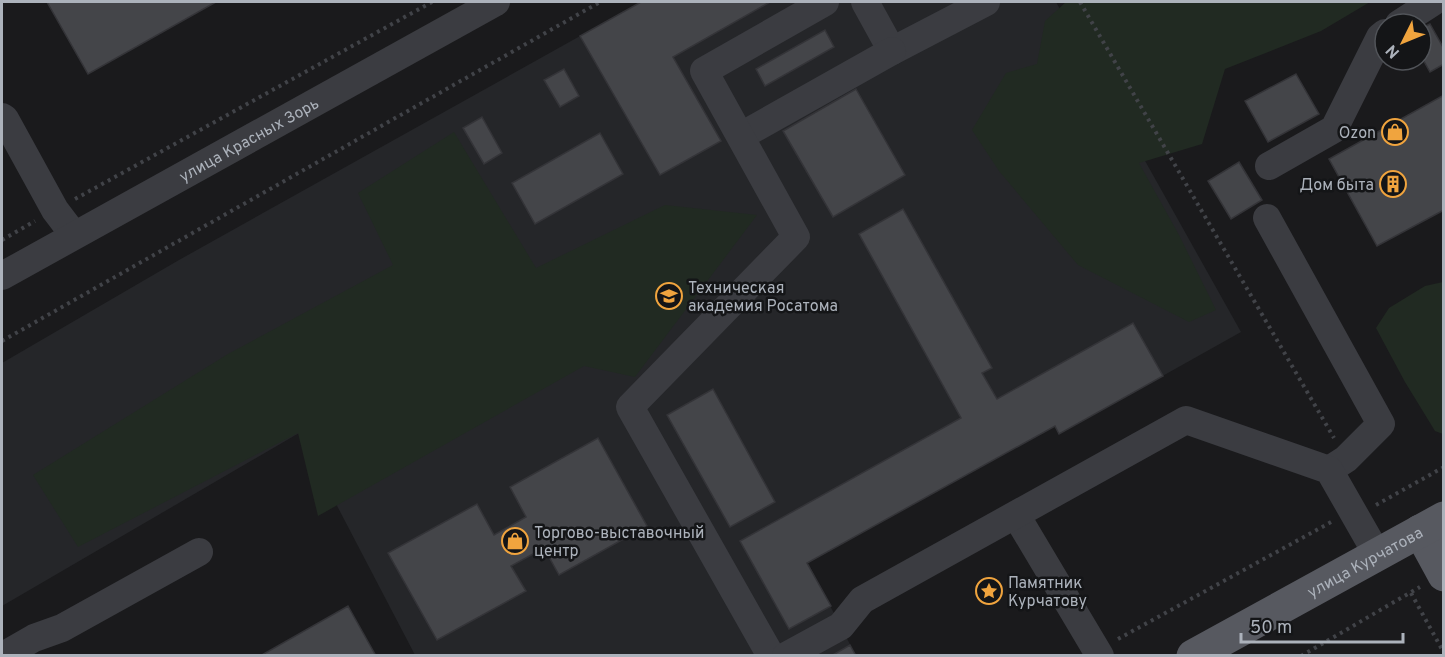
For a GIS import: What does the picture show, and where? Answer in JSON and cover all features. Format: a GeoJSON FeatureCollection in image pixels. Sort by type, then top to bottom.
{"type":"FeatureCollection","features":[{"type":"Feature","properties":{"kind":"main road","name":"улица Курчатова"},"geometry":{"type":"LineString","coordinates":[[1193,656],[1432,525]]}},
{"type":"Feature","properties":{"kind":"main road"},"geometry":{"type":"LineString","coordinates":[[1432,525],[1443,574]]}},
{"type":"Feature","properties":{"kind":"street","name":"улица Красных Зорь"},"geometry":{"type":"LineString","coordinates":[[2,276],[496,2]]}},
{"type":"Feature","properties":{"kind":"street"},"geometry":{"type":"LineString","coordinates":[[771,656],[630,407],[796,237],[704,71],[825,2]]}},
{"type":"Feature","properties":{"kind":"street"},"geometry":{"type":"LineString","coordinates":[[865,2],[892,51]]}},
{"type":"Feature","properties":{"kind":"street"},"geometry":{"type":"LineString","coordinates":[[741,136],[892,51],[986,2]]}},
{"type":"Feature","properties":{"kind":"street"},"geometry":{"type":"LineString","coordinates":[[1418,12],[1433,2]]}},
{"type":"Feature","properties":{"kind":"street"},"geometry":{"type":"LineString","coordinates":[[1269,166],[1334,129],[1373,51]]}},
{"type":"Feature","properties":{"kind":"street"},"geometry":{"type":"LineString","coordinates":[[2,117],[55,210],[74,236]]}},
{"type":"Feature","properties":{"kind":"street"},"geometry":{"type":"LineString","coordinates":[[1267,218],[1381,423],[1338,464]]}},
{"type":"Feature","properties":{"kind":"street"},"geometry":{"type":"LineString","coordinates":[[786,656],[841,626],[862,600],[1186,420],[1338,464]]}},
{"type":"Feature","properties":{"kind":"street"},"geometry":{"type":"LineString","coordinates":[[1338,464],[1352,511],[1377,554]]}},
{"type":"Feature","properties":{"kind":"street"},"geometry":{"type":"LineString","coordinates":[[1016,514],[1099,653]]}},
{"type":"Feature","properties":{"kind":"street"},"geometry":{"type":"LineString","coordinates":[[3,656],[38,647],[62,628],[199,552]]}},
{"type":"Feature","properties":{"kind":"path"},"geometry":{"type":"LineString","coordinates":[[2,240],[432,2]]}},
{"type":"Feature","properties":{"kind":"path"},"geometry":{"type":"LineString","coordinates":[[2,341],[600,2]]}},
{"type":"Feature","properties":{"kind":"path"},"geometry":{"type":"LineString","coordinates":[[1080,2],[1338,464]]}},
{"type":"Feature","properties":{"kind":"path"},"geometry":{"type":"LineString","coordinates":[[1099,653],[1352,511],[1374,506],[1443,467]]}},
{"type":"Feature","properties":{"kind":"path"},"geometry":{"type":"LineString","coordinates":[[1301,656],[1443,574]]}},
{"type":"Feature","properties":{"kind":"path"},"geometry":{"type":"LineString","coordinates":[[1411,592],[1443,655]]}},
{"type":"Feature","properties":{"kind":"shaded area","name":"Техническая академия Росатома"},"geometry":{"type":"Polygon","coordinates":[[[641,2],[1056,2],[1241,332],[1059,434],[1054,426],[808,563],[856,656],[415,655],[299,433],[2,606],[2,363],[179,260],[641,2]]]}},
{"type":"Feature","properties":{"kind":"shaded area"},"geometry":{"type":"Polygon","coordinates":[[[1066,2],[1370,2],[1321,31],[1225,69],[1202,144],[1139,163],[1179,235],[1216,310],[1189,322],[1078,265],[999,171],[972,130],[1006,73],[1037,64],[1045,21],[1066,2]]]}},
{"type":"Feature","properties":{"kind":"shaded area"},"geometry":{"type":"Polygon","coordinates":[[[454,132],[536,268],[665,205],[757,215],[635,377],[584,366],[318,516],[298,433],[78,547],[33,475],[228,354],[393,265],[358,193],[454,132]]]}},
{"type":"Feature","properties":{"kind":"shaded area"},"geometry":{"type":"Polygon","coordinates":[[[1444,282],[1443,434],[1435,431],[1376,328],[1389,308],[1425,286],[1444,282]]]}},
{"type":"Feature","properties":{"kind":"building"},"geometry":{"type":"Polygon","coordinates":[[[47,2],[216,2],[88,74],[47,2]]]}},
{"type":"Feature","properties":{"kind":"building"},"geometry":{"type":"Polygon","coordinates":[[[641,2],[770,2],[673,57],[721,141],[660,175],[580,36],[641,2]]]}},
{"type":"Feature","properties":{"kind":"building"},"geometry":{"type":"Polygon","coordinates":[[[1433,29],[1444,49],[1444,64],[1433,70],[1433,29]]]}},
{"type":"Feature","properties":{"kind":"building"},"geometry":{"type":"Polygon","coordinates":[[[825,30],[834,47],[765,86],[756,69],[825,30]]]}},
{"type":"Feature","properties":{"kind":"building"},"geometry":{"type":"Polygon","coordinates":[[[564,69],[579,96],[560,107],[544,80],[564,69]]]}},
{"type":"Feature","properties":{"kind":"building"},"geometry":{"type":"Polygon","coordinates":[[[1296,74],[1319,114],[1268,142],[1245,101],[1296,74]]]}},
{"type":"Feature","properties":{"kind":"building"},"geometry":{"type":"Polygon","coordinates":[[[856,89],[905,175],[833,217],[783,131],[856,89]]]}},
{"type":"Feature","properties":{"kind":"building","name":"Дом быта"},"geometry":{"type":"Polygon","coordinates":[[[1444,95],[1444,210],[1377,246],[1329,159],[1444,95]]]}},
{"type":"Feature","properties":{"kind":"building"},"geometry":{"type":"Polygon","coordinates":[[[482,117],[502,153],[484,164],[463,128],[482,117]]]}},
{"type":"Feature","properties":{"kind":"building"},"geometry":{"type":"Polygon","coordinates":[[[600,133],[623,174],[535,224],[512,183],[600,133]]]}},
{"type":"Feature","properties":{"kind":"building"},"geometry":{"type":"Polygon","coordinates":[[[1239,162],[1262,200],[1231,219],[1208,181],[1239,162]]]}},
{"type":"Feature","properties":{"kind":"building"},"geometry":{"type":"Polygon","coordinates":[[[903,209],[992,368],[982,373],[997,399],[1133,323],[1163,376],[1059,434],[1055,426],[807,563],[831,606],[789,629],[740,541],[961,418],[859,234],[903,209]]]}},
{"type":"Feature","properties":{"kind":"building"},"geometry":{"type":"Polygon","coordinates":[[[713,389],[775,502],[730,527],[667,415],[713,389]]]}},
{"type":"Feature","properties":{"kind":"building","name":"Торгово-выставочный центр"},"geometry":{"type":"Polygon","coordinates":[[[598,438],[647,526],[559,575],[544,548],[511,566],[526,591],[437,640],[388,553],[477,504],[494,535],[526,517],[510,487],[598,438]]]}},
{"type":"Feature","properties":{"kind":"building"},"geometry":{"type":"Polygon","coordinates":[[[348,606],[376,656],[260,656],[348,606]]]}},
{"type":"Feature","properties":{"kind":"building"},"geometry":{"type":"Polygon","coordinates":[[[850,645],[856,656],[831,656],[850,645]]]}},
{"type":"Feature","properties":{"kind":"place","name":"Ozon"},"geometry":{"type":"Point","coordinates":[1395,132]}},
{"type":"Feature","properties":{"kind":"place","name":"Дом быта"},"geometry":{"type":"Point","coordinates":[1393,184]}},
{"type":"Feature","properties":{"kind":"place","name":"Техническая академия Росатома"},"geometry":{"type":"Point","coordinates":[669,296]}},
{"type":"Feature","properties":{"kind":"place","name":"Торгово-выставочный центр"},"geometry":{"type":"Point","coordinates":[515,541]}},
{"type":"Feature","properties":{"kind":"place","name":"Памятник Курчатову"},"geometry":{"type":"Point","coordinates":[989,591]}}]}
